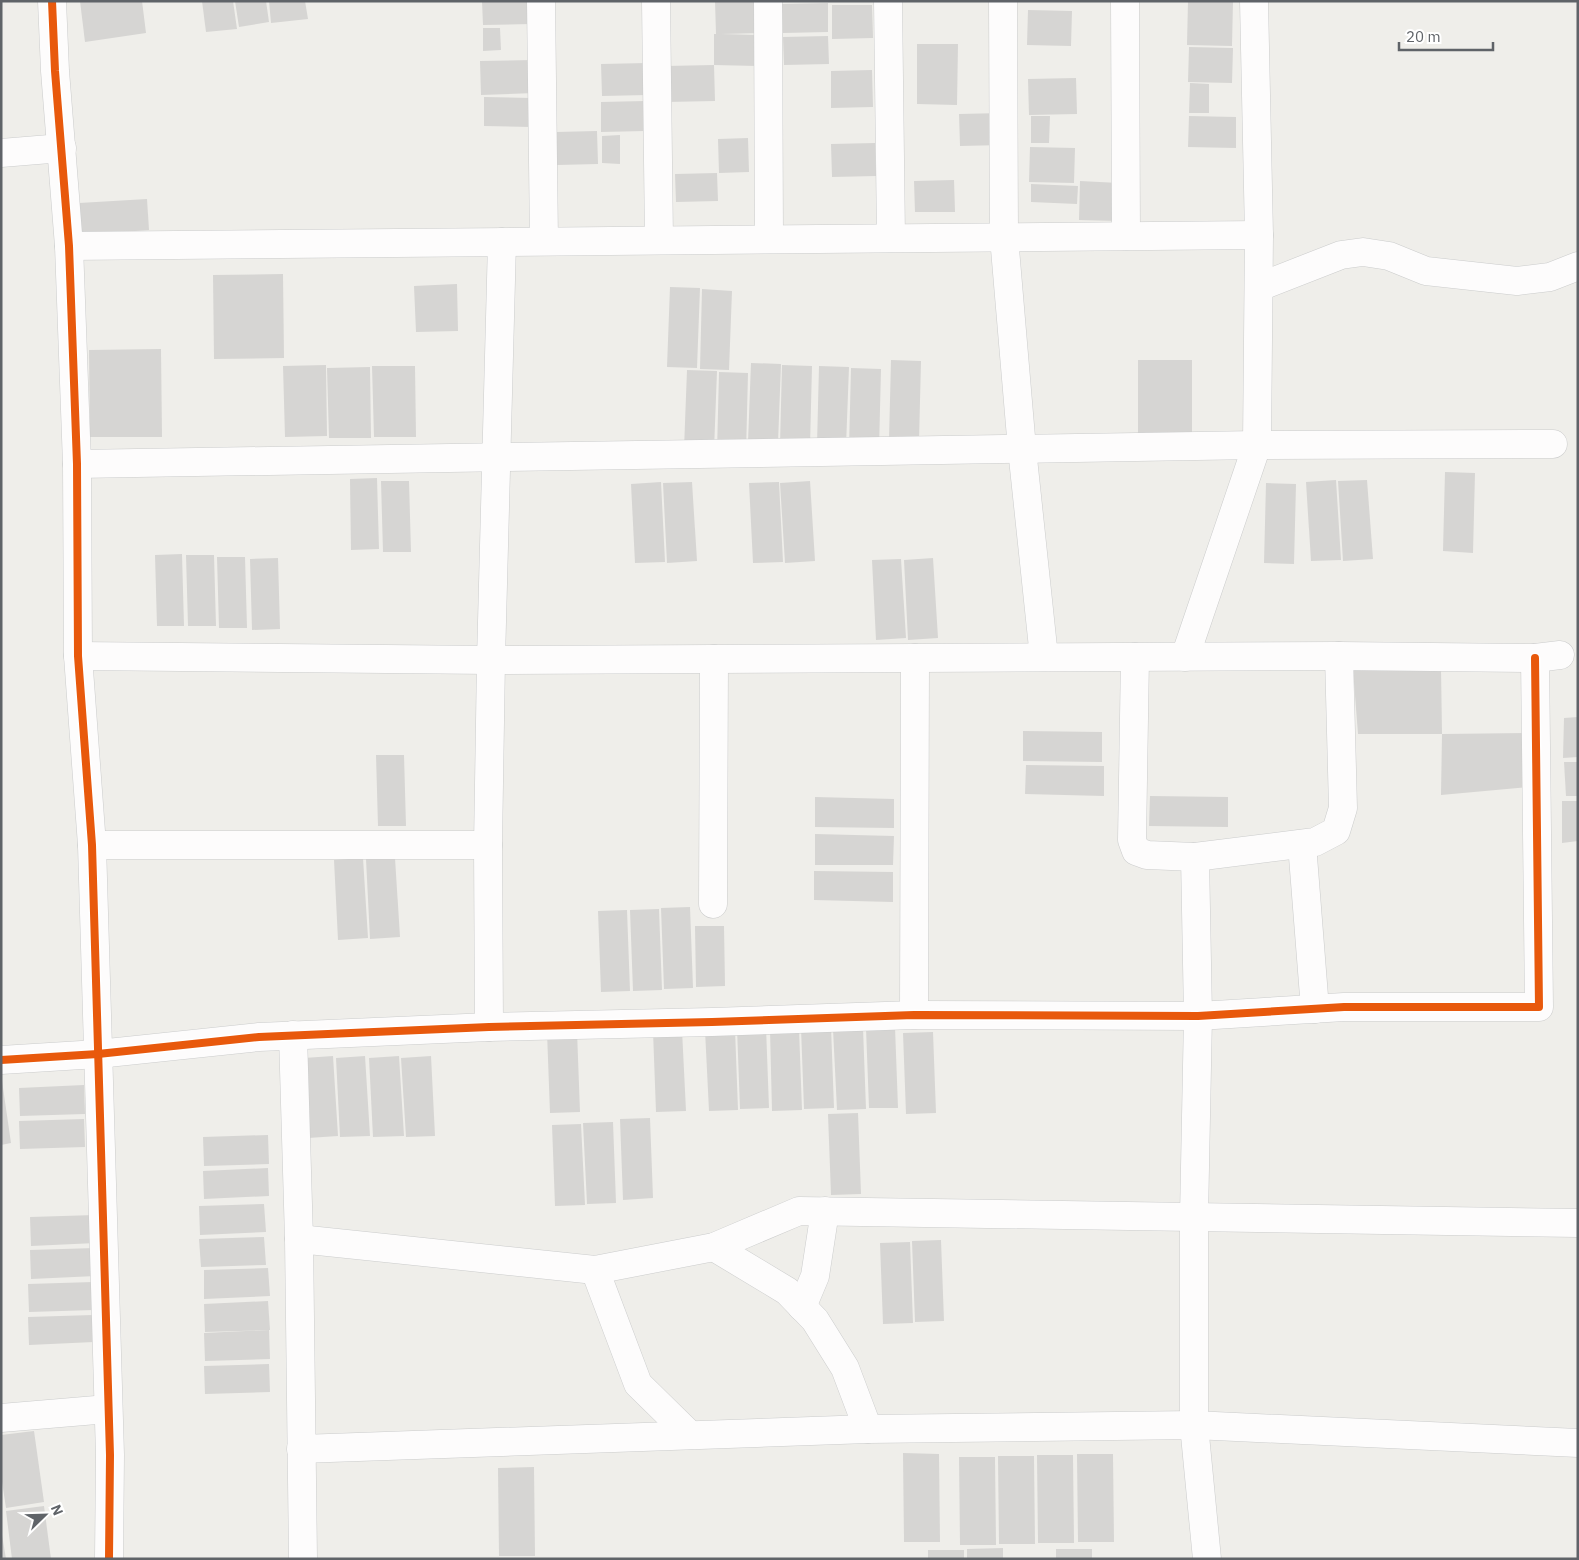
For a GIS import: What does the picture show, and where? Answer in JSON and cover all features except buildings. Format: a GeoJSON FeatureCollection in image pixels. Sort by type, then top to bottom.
{"type":"FeatureCollection","features":[{"type":"Feature","properties":{"kind":"street"},"geometry":{"type":"LineString","coordinates":[[52,1],[69,246],[77,464],[78,656],[92,845],[110,1454],[109,1559]]}},
{"type":"Feature","properties":{"kind":"street"},"geometry":{"type":"LineString","coordinates":[[541,1],[544,241]]}},
{"type":"Feature","properties":{"kind":"street"},"geometry":{"type":"LineString","coordinates":[[656,1],[659,240]]}},
{"type":"Feature","properties":{"kind":"street"},"geometry":{"type":"LineString","coordinates":[[768,1],[769,239]]}},
{"type":"Feature","properties":{"kind":"street"},"geometry":{"type":"LineString","coordinates":[[888,1],[891,238]]}},
{"type":"Feature","properties":{"kind":"street"},"geometry":{"type":"LineString","coordinates":[[1003,1],[1004,237],[1022,449],[1044,657]]}},
{"type":"Feature","properties":{"kind":"street"},"geometry":{"type":"LineString","coordinates":[[1125,1],[1126,236]]}},
{"type":"Feature","properties":{"kind":"street"},"geometry":{"type":"LineString","coordinates":[[1185,657],[1258,445],[1259,235],[1254,1]]}},
{"type":"Feature","properties":{"kind":"street"},"geometry":{"type":"LineString","coordinates":[[1,152],[62,148]]}},
{"type":"Feature","properties":{"kind":"street"},"geometry":{"type":"LineString","coordinates":[[69,246],[1259,235]]}},
{"type":"Feature","properties":{"kind":"street"},"geometry":{"type":"LineString","coordinates":[[489,1027],[488,845],[491,660],[498,457],[502,242]]}},
{"type":"Feature","properties":{"kind":"street"},"geometry":{"type":"LineString","coordinates":[[1258,287],[1341,255],[1363,252],[1389,256],[1426,270],[1518,281],[1550,277],[1578,266]]}},
{"type":"Feature","properties":{"kind":"street"},"geometry":{"type":"LineString","coordinates":[[77,464],[1258,445],[1553,444]]}},
{"type":"Feature","properties":{"kind":"street"},"geometry":{"type":"LineString","coordinates":[[1,1060],[98,1054],[259,1037],[489,1027],[914,1015],[1198,1016],[1344,1007],[1539,1007],[1548,656],[491,660],[78,656]]}},
{"type":"Feature","properties":{"kind":"street"},"geometry":{"type":"LineString","coordinates":[[1135,657],[1132,840],[1136,851],[1147,855],[1195,857],[1315,842],[1336,831],[1343,808],[1339,656]]}},
{"type":"Feature","properties":{"kind":"street"},"geometry":{"type":"LineString","coordinates":[[914,1015],[915,658]]}},
{"type":"Feature","properties":{"kind":"street"},"geometry":{"type":"LineString","coordinates":[[714,659],[714,904]]}},
{"type":"Feature","properties":{"kind":"street"},"geometry":{"type":"LineString","coordinates":[[1302,844],[1315,1009]]}},
{"type":"Feature","properties":{"kind":"street"},"geometry":{"type":"LineString","coordinates":[[92,845],[488,845]]}},
{"type":"Feature","properties":{"kind":"street"},"geometry":{"type":"LineString","coordinates":[[1195,857],[1198,1016],[1194,1217],[1194,1425],[1207,1559]]}},
{"type":"Feature","properties":{"kind":"street"},"geometry":{"type":"LineString","coordinates":[[293,1035],[299,1239],[303,1559]]}},
{"type":"Feature","properties":{"kind":"street"},"geometry":{"type":"LineString","coordinates":[[299,1239],[596,1270],[714,1247],[799,1211],[1578,1223]]}},
{"type":"Feature","properties":{"kind":"street"},"geometry":{"type":"LineString","coordinates":[[802,1307],[815,1276],[825,1211]]}},
{"type":"Feature","properties":{"kind":"street"},"geometry":{"type":"LineString","coordinates":[[714,1247],[787,1291],[815,1320],[845,1368],[868,1429]]}},
{"type":"Feature","properties":{"kind":"street"},"geometry":{"type":"LineString","coordinates":[[596,1270],[638,1384],[690,1435]]}},
{"type":"Feature","properties":{"kind":"street"},"geometry":{"type":"LineString","coordinates":[[1,1418],[108,1409]]}},
{"type":"Feature","properties":{"kind":"street"},"geometry":{"type":"LineString","coordinates":[[301,1449],[868,1429],[1194,1425],[1578,1443]]}},
{"type":"Feature","properties":{"kind":"cycle path"},"geometry":{"type":"LineString","coordinates":[[52,1],[55,71],[69,246],[77,464],[78,656],[92,845],[110,1455],[109,1559]]}},
{"type":"Feature","properties":{"kind":"cycle path"},"geometry":{"type":"LineString","coordinates":[[1,1060],[98,1054],[259,1037],[489,1027],[914,1015],[1198,1016],[1344,1007],[1539,1007],[1535,658]]}}]}
